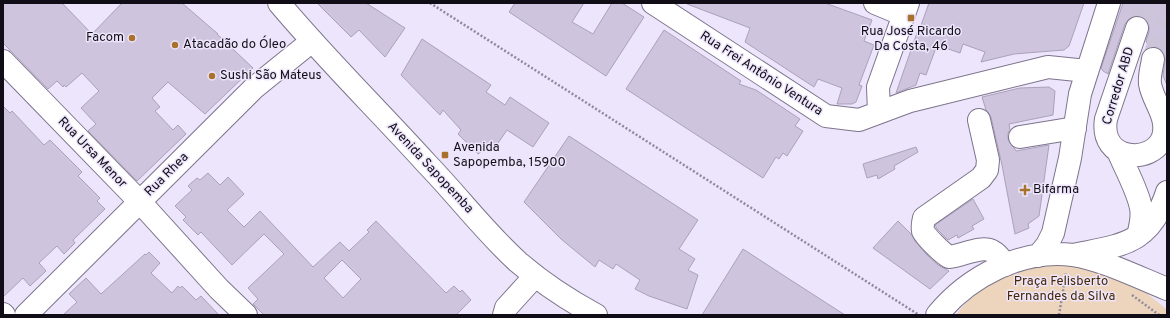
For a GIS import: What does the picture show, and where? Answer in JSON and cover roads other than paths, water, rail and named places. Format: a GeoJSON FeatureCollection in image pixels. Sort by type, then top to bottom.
{"type":"FeatureCollection","features":[{"type":"Feature","properties":{"kind":"main road"},"geometry":{"type":"LineString","coordinates":[[875,3],[906,9],[878,87],[879,112]]}},
{"type":"Feature","properties":{"kind":"main road"},"geometry":{"type":"LineString","coordinates":[[1038,256],[1047,245],[1053,233],[1070,158],[1080,94],[1109,3]]}},
{"type":"Feature","properties":{"kind":"main road","name":"Rua Frei Antônio Ventura"},"geometry":{"type":"LineString","coordinates":[[655,4],[826,116],[859,120],[910,101],[1048,67],[1087,71]]}},
{"type":"Feature","properties":{"kind":"main road","name":"Avenida Sapopemba"},"geometry":{"type":"LineString","coordinates":[[284,5],[312,41],[428,164],[498,243],[535,276],[588,313]]}},
{"type":"Feature","properties":{"kind":"main road","name":"Corredor ABD"},"geometry":{"type":"LineString","coordinates":[[1137,28],[1106,119],[1105,133],[1112,147],[1118,151],[1133,154],[1147,153],[1159,144],[1162,138],[1165,129],[1164,121],[1150,82],[1153,59]]}},
{"type":"Feature","properties":{"kind":"main road","name":"Rua Rhea"},"geometry":{"type":"LineString","coordinates":[[26,315],[254,88],[312,41]]}},
{"type":"Feature","properties":{"kind":"main road","name":"Rua Ursa Menor"},"geometry":{"type":"LineString","coordinates":[[3,61],[140,202],[219,289],[246,315]]}},
{"type":"Feature","properties":{"kind":"main road"},"geometry":{"type":"LineString","coordinates":[[979,120],[988,160],[987,170],[981,178],[924,218],[922,225],[924,232],[944,254],[949,257],[983,249],[991,250],[997,254],[1005,265]]}},
{"type":"Feature","properties":{"kind":"main road"},"geometry":{"type":"LineString","coordinates":[[1020,137],[1074,128]]}},
{"type":"Feature","properties":{"kind":"main road"},"geometry":{"type":"LineString","coordinates":[[1118,151],[1141,208],[1142,217],[1138,236]]}},
{"type":"Feature","properties":{"kind":"main road"},"geometry":{"type":"LineString","coordinates":[[1070,267],[1123,244],[1148,229],[1162,207],[1167,192]]}},
{"type":"Feature","properties":{"kind":"main road"},"geometry":{"type":"LineString","coordinates":[[937,315],[947,302],[967,285],[989,272],[1005,265],[1038,256],[1070,267],[1099,262],[1167,289]]}},
{"type":"Feature","properties":{"kind":"main road"},"geometry":{"type":"LineString","coordinates":[[504,315],[506,308],[535,276]]}},
{"type":"Feature","properties":{"kind":"tunnel"},"geometry":{"type":"LineString","coordinates":[[1137,28],[1146,3]]}},
{"type":"Feature","properties":{"kind":"tunnel"},"geometry":{"type":"LineString","coordinates":[[1153,59],[1167,21]]}},
{"type":"Feature","properties":{"kind":"place","name":"Rua José Ricardo Da Costa, 46"},"geometry":{"type":"Point","coordinates":[911,18]}},
{"type":"Feature","properties":{"kind":"place","name":"Facom"},"geometry":{"type":"Point","coordinates":[132,38]}},
{"type":"Feature","properties":{"kind":"place","name":"Atacadão do Óleo"},"geometry":{"type":"Point","coordinates":[175,45]}},
{"type":"Feature","properties":{"kind":"place","name":"Sushi São Mateus"},"geometry":{"type":"Point","coordinates":[212,76]}},
{"type":"Feature","properties":{"kind":"place","name":"Avenida Sapopemba, 15900"},"geometry":{"type":"Point","coordinates":[445,155]}},
{"type":"Feature","properties":{"kind":"place","name":"Bifarma"},"geometry":{"type":"Point","coordinates":[1025,190]}},
{"type":"Feature","properties":{"kind":"park label","name":"Praça Felisberto Fernandes da Silva"},"geometry":{"type":"Point","coordinates":[1061,290]}}]}
